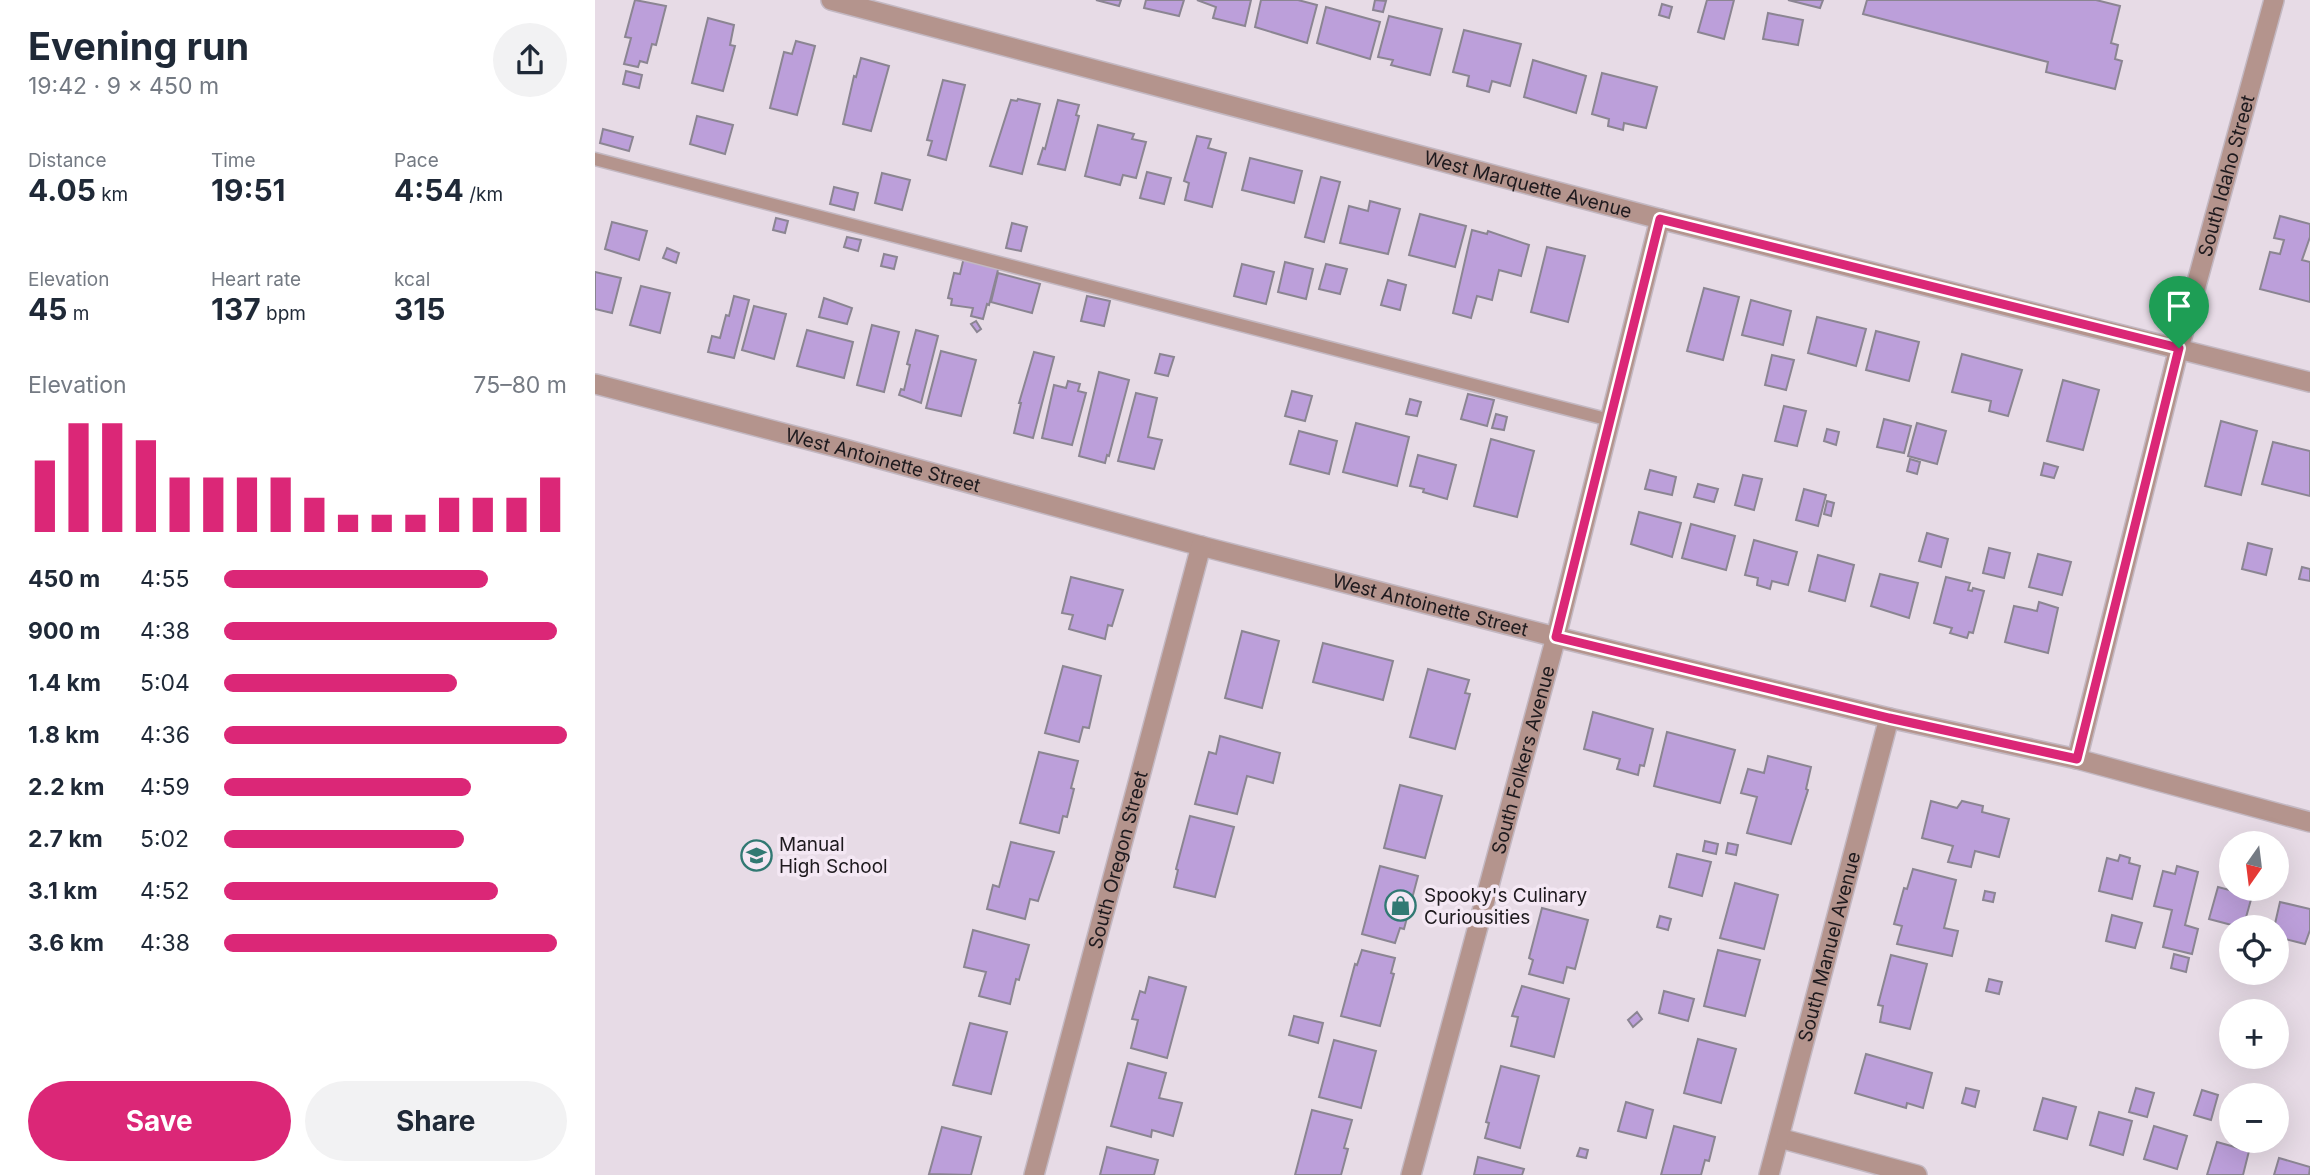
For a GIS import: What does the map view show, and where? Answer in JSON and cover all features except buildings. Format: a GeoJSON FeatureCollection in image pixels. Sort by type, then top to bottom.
{"type":"FeatureCollection","features":[{"type":"Feature","properties":{"kind":"street","name":"West Marquette Avenue"},"geometry":{"type":"LineString","coordinates":[[831,0],[1660,219],[2310,382]]}},
{"type":"Feature","properties":{"kind":"street","name":"South Idaho Street"},"geometry":{"type":"LineString","coordinates":[[2077,759],[2179,348],[2274,0]]}},
{"type":"Feature","properties":{"kind":"street","name":"South Folkers Avenue"},"geometry":{"type":"LineString","coordinates":[[1411,1175],[1556,637],[1660,219]]}},
{"type":"Feature","properties":{"kind":"street","name":"West Antoinette Street"},"geometry":{"type":"LineString","coordinates":[[595,384],[1201,546],[1556,637],[1889,718],[2077,759],[2310,822]]}},
{"type":"Feature","properties":{"kind":"street","name":"South Oregon Street"},"geometry":{"type":"LineString","coordinates":[[1034,1175],[1201,546]]}},
{"type":"Feature","properties":{"kind":"street","name":"South Manuel Avenue"},"geometry":{"type":"LineString","coordinates":[[1769,1175],[1889,718]]}},
{"type":"Feature","properties":{"kind":"street"},"geometry":{"type":"LineString","coordinates":[[1779,1138],[1917,1175]]}},
{"type":"Feature","properties":{"kind":"lane"},"geometry":{"type":"LineString","coordinates":[[595,159],[1610,420]]}},
{"type":"Feature","properties":{"kind":"place","name":"Manual High School"},"geometry":{"type":"Point","coordinates":[756,855]}},
{"type":"Feature","properties":{"kind":"place","name":"Spooky's Culinary Curiousities"},"geometry":{"type":"Point","coordinates":[1401,906]}},
{"type":"Feature","properties":{"kind":"route"},"geometry":{"type":"LineString","coordinates":[[1660,219],[2179,348],[2077,759],[1889,718],[1556,637],[1660,219]]}}]}
